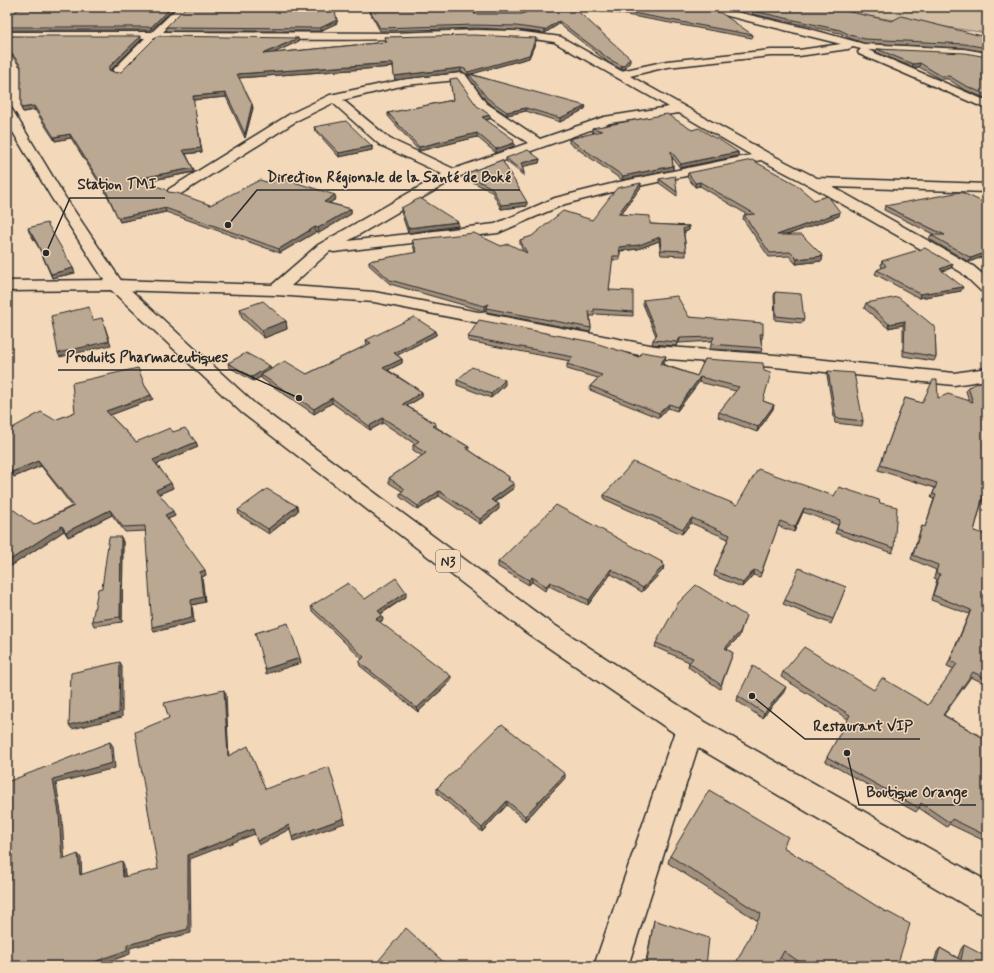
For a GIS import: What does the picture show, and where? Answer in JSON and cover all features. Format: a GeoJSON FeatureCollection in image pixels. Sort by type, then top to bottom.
{"type":"FeatureCollection","features":[{"type":"Feature","properties":{"kind":"main road"},"geometry":{"type":"LineString","coordinates":[[7,16],[19,7]]}},
{"type":"Feature","properties":{"kind":"main road"},"geometry":{"type":"LineString","coordinates":[[118,72],[183,7]]}},
{"type":"Feature","properties":{"kind":"main road"},"geometry":{"type":"LineString","coordinates":[[703,7],[810,32],[849,45],[987,105]]}},
{"type":"Feature","properties":{"kind":"main road"},"geometry":{"type":"LineString","coordinates":[[7,35],[394,36],[457,33],[536,35],[557,38],[763,156],[814,182],[967,269],[987,287]]}},
{"type":"Feature","properties":{"kind":"main road"},"geometry":{"type":"LineString","coordinates":[[621,74],[667,64],[771,53],[800,53],[849,45],[964,52],[987,56]]}},
{"type":"Feature","properties":{"kind":"main road"},"geometry":{"type":"LineString","coordinates":[[174,192],[294,118],[334,98],[405,82],[461,76],[482,106],[538,144]]}},
{"type":"Feature","properties":{"kind":"main road"},"geometry":{"type":"LineString","coordinates":[[334,98],[385,142],[453,174]]}},
{"type":"Feature","properties":{"kind":"main road"},"geometry":{"type":"LineString","coordinates":[[276,290],[324,248],[453,174],[608,120],[682,109]]}},
{"type":"Feature","properties":{"kind":"main road","name":"N3"},"geometry":{"type":"LineString","coordinates":[[10,122],[116,285],[248,408],[450,564],[530,622],[690,728],[987,899]]}},
{"type":"Feature","properties":{"kind":"main road"},"geometry":{"type":"LineString","coordinates":[[324,248],[498,228],[560,201],[618,186],[763,156]]}},
{"type":"Feature","properties":{"kind":"main road"},"geometry":{"type":"LineString","coordinates":[[814,182],[987,188]]}},
{"type":"Feature","properties":{"kind":"main road"},"geometry":{"type":"LineString","coordinates":[[967,269],[987,270]]}},
{"type":"Feature","properties":{"kind":"main road"},"geometry":{"type":"LineString","coordinates":[[7,286],[116,285],[276,290],[374,297],[655,352],[775,361],[954,379],[987,374]]}},
{"type":"Feature","properties":{"kind":"main road"},"geometry":{"type":"LineString","coordinates":[[611,966],[690,728]]}},
{"type":"Feature","properties":{"kind":"shaded area"},"geometry":{"type":"Polygon","coordinates":[[[804,7],[987,7],[987,33],[804,7]]]}},
{"type":"Feature","properties":{"kind":"building"},"geometry":{"type":"Polygon","coordinates":[[[21,7],[172,7],[151,27],[7,27],[7,17],[21,7]]]}},
{"type":"Feature","properties":{"kind":"building"},"geometry":{"type":"Polygon","coordinates":[[[186,7],[334,7],[337,20],[320,28],[166,27],[186,7]]]}},
{"type":"Feature","properties":{"kind":"building"},"geometry":{"type":"Polygon","coordinates":[[[368,7],[476,7],[474,14],[522,14],[537,7],[573,7],[630,58],[622,66],[609,59],[559,21],[545,30],[516,26],[476,25],[380,28],[368,7]]]}},
{"type":"Feature","properties":{"kind":"building"},"geometry":{"type":"Polygon","coordinates":[[[596,7],[699,7],[721,13],[753,35],[621,11],[596,7]]]}},
{"type":"Feature","properties":{"kind":"building"},"geometry":{"type":"Polygon","coordinates":[[[763,7],[827,7],[892,21],[901,16],[982,36],[987,34],[987,48],[965,44],[865,39],[850,35],[840,30],[753,11],[763,7]]]}},
{"type":"Feature","properties":{"kind":"building"},"geometry":{"type":"Polygon","coordinates":[[[474,35],[536,38],[529,55],[468,72],[461,68],[394,76],[393,63],[237,74],[252,104],[245,134],[226,93],[193,96],[201,148],[183,150],[193,168],[136,179],[165,189],[168,192],[177,193],[210,205],[260,180],[266,182],[278,177],[335,195],[324,202],[351,209],[318,228],[315,227],[279,249],[165,208],[118,218],[107,193],[70,134],[54,137],[34,106],[21,108],[21,66],[7,47],[7,36],[141,36],[109,67],[109,70],[116,73],[121,72],[157,36],[298,38],[263,54],[387,42],[384,37],[474,35]]]}},
{"type":"Feature","properties":{"kind":"building"},"geometry":{"type":"Polygon","coordinates":[[[877,49],[965,53],[987,57],[987,95],[964,85],[949,76],[941,76],[920,63],[913,64],[877,49]]]}},
{"type":"Feature","properties":{"kind":"building"},"geometry":{"type":"Polygon","coordinates":[[[469,74],[586,106],[560,118],[526,108],[507,112],[487,98],[469,74]]]}},
{"type":"Feature","properties":{"kind":"building"},"geometry":{"type":"Polygon","coordinates":[[[457,78],[477,106],[490,115],[482,117],[513,139],[514,143],[496,149],[477,133],[419,147],[388,113],[453,100],[450,79],[457,78]]]}},
{"type":"Feature","properties":{"kind":"building"},"geometry":{"type":"Polygon","coordinates":[[[667,114],[692,130],[699,128],[738,152],[681,164],[671,151],[673,166],[623,176],[569,139],[602,131],[592,128],[667,114]]]}},
{"type":"Feature","properties":{"kind":"building"},"geometry":{"type":"Polygon","coordinates":[[[346,121],[372,146],[339,153],[314,127],[346,121]]]}},
{"type":"Feature","properties":{"kind":"building"},"geometry":{"type":"Polygon","coordinates":[[[528,150],[540,159],[521,163],[524,173],[506,158],[528,150]]]}},
{"type":"Feature","properties":{"kind":"building"},"geometry":{"type":"Polygon","coordinates":[[[502,160],[527,202],[501,205],[492,188],[465,174],[502,160]]]}},
{"type":"Feature","properties":{"kind":"building"},"geometry":{"type":"Polygon","coordinates":[[[752,160],[794,183],[814,200],[828,196],[840,212],[777,235],[802,235],[823,256],[797,259],[790,252],[770,253],[744,215],[755,214],[700,182],[695,183],[688,173],[752,160]]]}},
{"type":"Feature","properties":{"kind":"building"},"geometry":{"type":"Polygon","coordinates":[[[675,176],[677,192],[659,179],[675,176]]]}},
{"type":"Feature","properties":{"kind":"building"},"geometry":{"type":"Polygon","coordinates":[[[641,183],[618,214],[650,216],[650,224],[689,226],[683,229],[686,251],[661,250],[660,237],[639,245],[619,247],[620,256],[613,256],[609,290],[633,291],[633,312],[594,309],[594,312],[589,311],[591,328],[486,308],[489,304],[484,306],[390,280],[369,261],[417,252],[412,240],[474,233],[501,246],[509,244],[527,253],[520,240],[532,236],[563,211],[592,220],[617,188],[641,183]]]}},
{"type":"Feature","properties":{"kind":"building"},"geometry":{"type":"Polygon","coordinates":[[[961,192],[987,204],[987,252],[971,258],[931,235],[945,235],[885,206],[961,192]]]}},
{"type":"Feature","properties":{"kind":"building"},"geometry":{"type":"Polygon","coordinates":[[[420,198],[458,222],[408,228],[401,208],[420,198]]]}},
{"type":"Feature","properties":{"kind":"building"},"geometry":{"type":"Polygon","coordinates":[[[47,223],[73,268],[51,274],[37,243],[28,228],[47,223]]]}},
{"type":"Feature","properties":{"kind":"building"},"geometry":{"type":"Polygon","coordinates":[[[925,248],[953,264],[940,269],[963,287],[920,294],[877,270],[886,266],[882,261],[925,248]]]}},
{"type":"Feature","properties":{"kind":"building"},"geometry":{"type":"Polygon","coordinates":[[[775,292],[801,294],[804,319],[776,316],[775,292]]]}},
{"type":"Feature","properties":{"kind":"building"},"geometry":{"type":"Polygon","coordinates":[[[677,296],[689,317],[763,323],[763,334],[760,334],[762,348],[711,344],[714,337],[680,338],[677,342],[653,340],[657,334],[643,300],[677,296]]]}},
{"type":"Feature","properties":{"kind":"building"},"geometry":{"type":"Polygon","coordinates":[[[898,297],[935,327],[936,357],[904,351],[905,321],[889,324],[866,303],[898,297]]]}},
{"type":"Feature","properties":{"kind":"building"},"geometry":{"type":"Polygon","coordinates":[[[263,301],[286,321],[262,330],[240,309],[263,301]]]}},
{"type":"Feature","properties":{"kind":"building"},"geometry":{"type":"Polygon","coordinates":[[[89,307],[93,320],[102,318],[109,341],[58,353],[51,316],[89,307]]]}},
{"type":"Feature","properties":{"kind":"building"},"geometry":{"type":"Polygon","coordinates":[[[414,317],[436,331],[394,353],[402,359],[383,368],[422,392],[403,404],[436,424],[433,426],[469,447],[466,448],[509,477],[508,480],[514,483],[491,500],[499,504],[480,519],[439,491],[418,506],[400,493],[405,489],[389,478],[426,453],[413,445],[419,441],[383,418],[369,426],[332,398],[314,409],[261,375],[285,361],[307,374],[371,343],[366,340],[414,317]]]}},
{"type":"Feature","properties":{"kind":"building"},"geometry":{"type":"Polygon","coordinates":[[[479,320],[592,342],[639,357],[642,352],[666,356],[660,364],[697,376],[705,359],[763,363],[764,371],[771,373],[763,401],[774,405],[758,427],[719,412],[739,387],[700,377],[678,407],[669,404],[659,413],[590,386],[602,375],[567,364],[573,357],[468,337],[479,320]]]}},
{"type":"Feature","properties":{"kind":"building"},"geometry":{"type":"Polygon","coordinates":[[[246,353],[270,366],[252,377],[228,363],[246,353]]]}},
{"type":"Feature","properties":{"kind":"building"},"geometry":{"type":"Polygon","coordinates":[[[472,367],[505,380],[491,394],[457,380],[472,367]]]}},
{"type":"Feature","properties":{"kind":"building"},"geometry":{"type":"Polygon","coordinates":[[[138,368],[145,386],[151,395],[106,411],[136,442],[170,428],[173,432],[185,428],[196,442],[153,460],[171,483],[156,490],[173,511],[165,515],[205,570],[200,572],[203,597],[191,600],[192,618],[152,627],[145,526],[123,527],[110,510],[66,532],[62,526],[7,562],[7,514],[14,510],[34,525],[74,506],[38,461],[12,472],[7,465],[7,431],[41,412],[55,420],[75,412],[72,383],[138,368]]]}},
{"type":"Feature","properties":{"kind":"building"},"geometry":{"type":"Polygon","coordinates":[[[828,371],[854,373],[863,421],[836,418],[828,371]]]}},
{"type":"Feature","properties":{"kind":"building"},"geometry":{"type":"Polygon","coordinates":[[[933,380],[937,380],[938,398],[948,394],[973,402],[968,387],[983,381],[987,382],[987,493],[984,492],[974,531],[987,535],[987,607],[985,614],[987,615],[987,679],[973,672],[943,715],[987,740],[987,836],[952,819],[950,823],[921,803],[919,808],[827,757],[850,715],[783,672],[804,647],[874,690],[882,678],[928,705],[957,664],[950,661],[971,610],[933,595],[940,574],[936,573],[938,565],[913,555],[922,526],[925,527],[936,495],[933,494],[937,483],[880,465],[905,398],[922,403],[933,380]]]}},
{"type":"Feature","properties":{"kind":"building"},"geometry":{"type":"Polygon","coordinates":[[[633,462],[737,505],[758,469],[834,496],[839,487],[879,500],[880,503],[897,507],[894,548],[837,529],[840,520],[804,508],[795,527],[780,521],[761,573],[754,570],[743,583],[715,571],[730,535],[692,518],[683,529],[604,495],[633,462]]]}},
{"type":"Feature","properties":{"kind":"building"},"geometry":{"type":"Polygon","coordinates":[[[267,489],[297,506],[268,529],[238,510],[267,489]]]}},
{"type":"Feature","properties":{"kind":"building"},"geometry":{"type":"Polygon","coordinates":[[[556,505],[662,562],[661,563],[664,565],[643,588],[611,569],[589,600],[550,582],[546,586],[532,577],[529,580],[498,562],[556,505]]]}},
{"type":"Feature","properties":{"kind":"building"},"geometry":{"type":"Polygon","coordinates":[[[109,537],[121,537],[120,617],[92,621],[98,589],[102,588],[109,537]]]}},
{"type":"Feature","properties":{"kind":"building"},"geometry":{"type":"Polygon","coordinates":[[[799,568],[846,587],[833,619],[785,600],[799,568]]]}},
{"type":"Feature","properties":{"kind":"building"},"geometry":{"type":"Polygon","coordinates":[[[396,578],[406,592],[378,611],[382,615],[376,619],[451,676],[417,708],[359,662],[364,657],[311,606],[348,583],[365,599],[396,578]]]}},
{"type":"Feature","properties":{"kind":"building"},"geometry":{"type":"Polygon","coordinates":[[[696,585],[746,616],[740,632],[725,648],[733,653],[721,685],[689,663],[693,658],[656,643],[678,603],[696,585]]]}},
{"type":"Feature","properties":{"kind":"building"},"geometry":{"type":"Polygon","coordinates":[[[288,623],[300,658],[265,669],[255,633],[288,623]]]}},
{"type":"Feature","properties":{"kind":"building"},"geometry":{"type":"Polygon","coordinates":[[[120,662],[119,713],[69,725],[71,673],[120,662]]]}},
{"type":"Feature","properties":{"kind":"building"},"geometry":{"type":"Polygon","coordinates":[[[753,666],[786,687],[764,713],[738,696],[753,666]]]}},
{"type":"Feature","properties":{"kind":"building"},"geometry":{"type":"Polygon","coordinates":[[[224,690],[228,756],[248,746],[265,789],[329,767],[344,818],[292,837],[289,825],[257,841],[253,829],[188,855],[188,929],[127,945],[127,950],[83,966],[7,966],[7,782],[110,742],[112,763],[53,779],[59,813],[62,860],[78,854],[80,875],[122,861],[123,877],[158,869],[135,732],[169,718],[164,703],[224,690]]]}},
{"type":"Feature","properties":{"kind":"building"},"geometry":{"type":"Polygon","coordinates":[[[502,724],[565,774],[525,816],[507,801],[482,828],[437,788],[502,724]]]}},
{"type":"Feature","properties":{"kind":"building"},"geometry":{"type":"Polygon","coordinates":[[[709,790],[788,837],[783,847],[886,912],[910,924],[897,966],[805,966],[784,951],[776,966],[743,966],[737,961],[761,914],[670,856],[709,790]]]}},
{"type":"Feature","properties":{"kind":"building"},"geometry":{"type":"Polygon","coordinates":[[[654,920],[709,938],[706,966],[646,966],[654,920]]]}},
{"type":"Feature","properties":{"kind":"building"},"geometry":{"type":"Polygon","coordinates":[[[406,928],[448,966],[374,966],[406,928]]]}},
{"type":"Feature","properties":{"kind":"building"},"geometry":{"type":"Polygon","coordinates":[[[964,945],[987,957],[987,966],[935,966],[940,948],[961,960],[964,945]]]}},
{"type":"Feature","properties":{"kind":"place","name":"Direction Régionale de la Santé de Boké"},"geometry":{"type":"Point","coordinates":[228,225]}},
{"type":"Feature","properties":{"kind":"place","name":"Station TMI"},"geometry":{"type":"Point","coordinates":[46,253]}},
{"type":"Feature","properties":{"kind":"place","name":"Produits Pharmaceutiques"},"geometry":{"type":"Point","coordinates":[299,398]}},
{"type":"Feature","properties":{"kind":"place","name":"Restaurant VIP"},"geometry":{"type":"Point","coordinates":[752,696]}},
{"type":"Feature","properties":{"kind":"place","name":"Boutique Orange"},"geometry":{"type":"Point","coordinates":[847,753]}}]}
